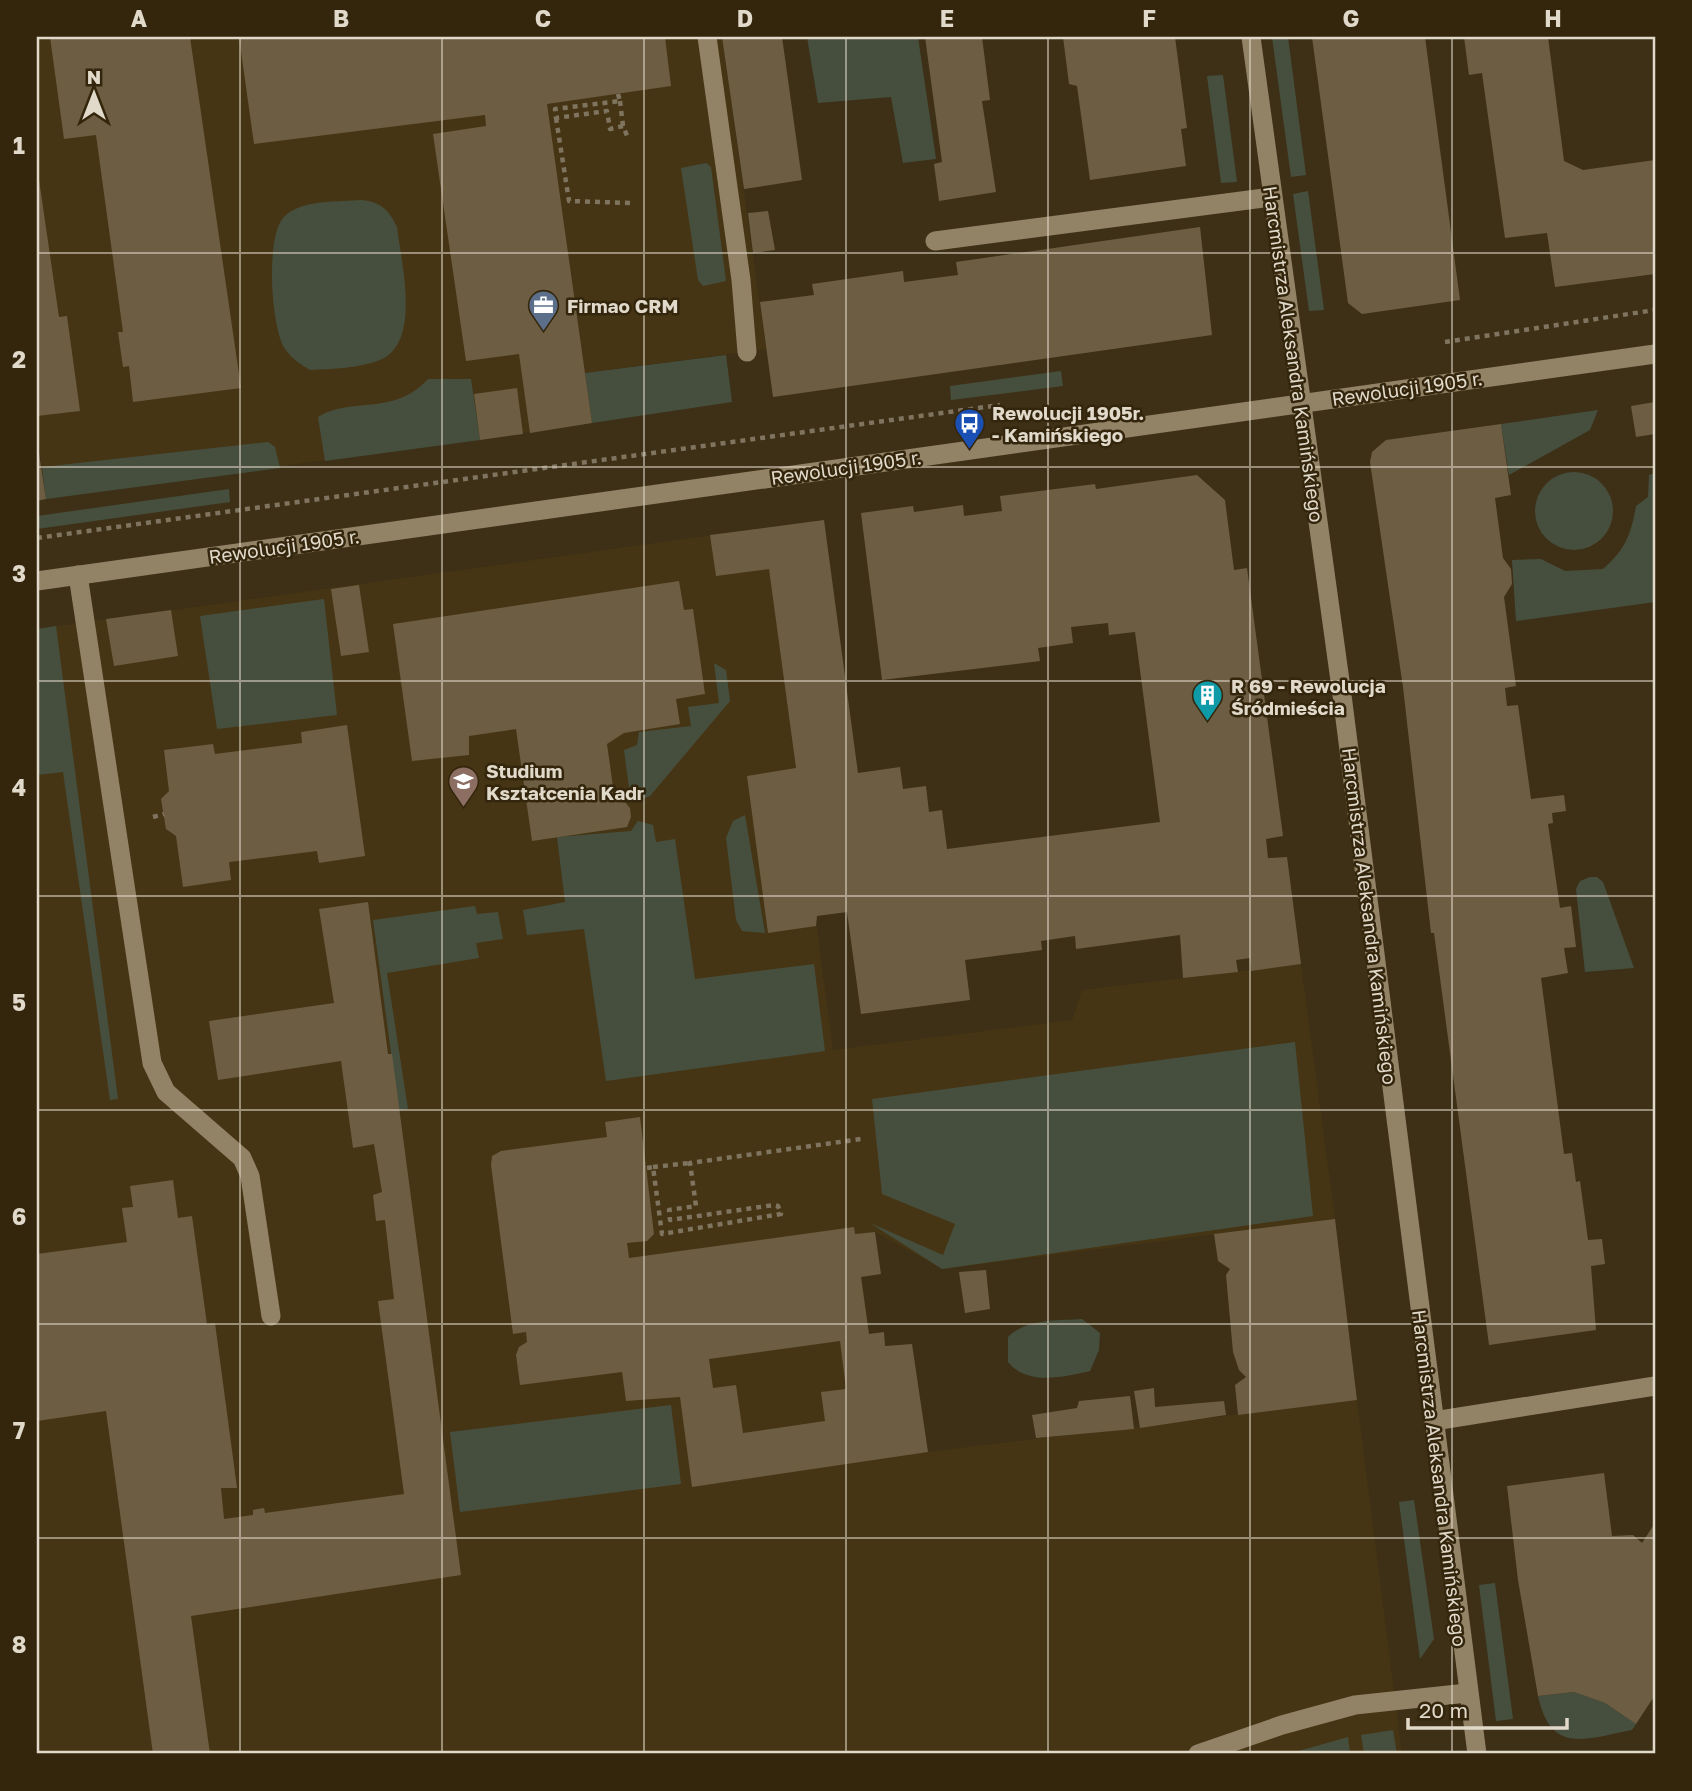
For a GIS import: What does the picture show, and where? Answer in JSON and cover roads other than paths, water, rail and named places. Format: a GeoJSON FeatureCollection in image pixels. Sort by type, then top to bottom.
{"type":"FeatureCollection","features":[{"type":"Feature","properties":{"kind":"street"},"geometry":{"type":"LineString","coordinates":[[707,37],[741,279],[747,352]]}},
{"type":"Feature","properties":{"kind":"street","name":"Harcmistrza Aleksandra Kamińskiego"},"geometry":{"type":"LineString","coordinates":[[1251,37],[1303,403],[1476,1754]]}},
{"type":"Feature","properties":{"kind":"street"},"geometry":{"type":"LineString","coordinates":[[935,241],[1272,197]]}},
{"type":"Feature","properties":{"kind":"street","name":"Rewolucji 1905 r."},"geometry":{"type":"LineString","coordinates":[[37,581],[1655,354]]}},
{"type":"Feature","properties":{"kind":"street"},"geometry":{"type":"LineString","coordinates":[[78,575],[152,1063],[166,1092],[242,1158],[250,1176],[271,1316]]}},
{"type":"Feature","properties":{"kind":"street"},"geometry":{"type":"LineString","coordinates":[[1434,1421],[1655,1386]]}},
{"type":"Feature","properties":{"kind":"street"},"geometry":{"type":"LineString","coordinates":[[1198,1754],[1282,1725],[1355,1705],[1467,1693]]}},
{"type":"Feature","properties":{"kind":"place","name":"Firmao CRM"},"geometry":{"type":"Point","coordinates":[544,332]}},
{"type":"Feature","properties":{"kind":"place","name":"Rewolucji 1905r. - Kamińskiego"},"geometry":{"type":"Point","coordinates":[969,450]}},
{"type":"Feature","properties":{"kind":"place","name":"R 69 - Rewolucja Śródmieścia"},"geometry":{"type":"Point","coordinates":[1208,723]}},
{"type":"Feature","properties":{"kind":"place","name":"Studium Kształcenia Kadr"},"geometry":{"type":"Point","coordinates":[463,808]}}]}
